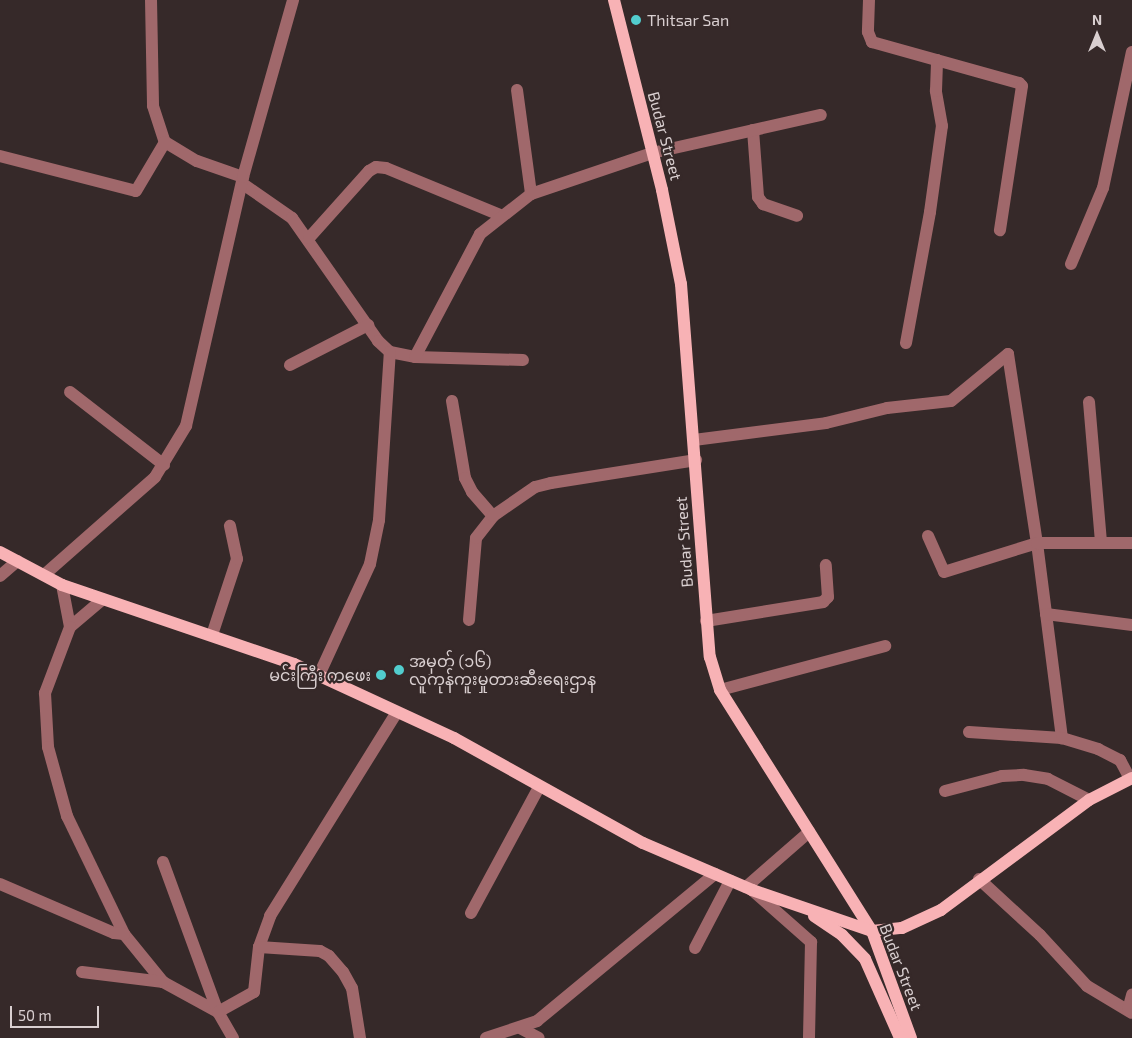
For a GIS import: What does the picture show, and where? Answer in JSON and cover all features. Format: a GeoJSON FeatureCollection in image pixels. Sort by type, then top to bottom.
{"type":"FeatureCollection","features":[{"type":"Feature","properties":{"kind":"main road","name":"Budar Street"},"geometry":{"type":"LineString","coordinates":[[614,0],[652,153],[681,284],[710,657],[720,690],[872,931],[912,1038]]}},
{"type":"Feature","properties":{"kind":"main road"},"geometry":{"type":"LineString","coordinates":[[0,552],[62,585],[212,635],[319,675],[454,738],[539,787],[643,843],[749,889],[872,931],[902,928],[933,914],[1089,800],[1131,778]]}},
{"type":"Feature","properties":{"kind":"main road"},"geometry":{"type":"LineString","coordinates":[[802,907],[842,935],[865,959],[900,1038]]}},
{"type":"Feature","properties":{"kind":"street"},"geometry":{"type":"LineString","coordinates":[[151,0],[154,106],[165,142],[197,161],[243,180],[292,218],[309,238],[368,326],[390,352],[415,357],[523,360]]}},
{"type":"Feature","properties":{"kind":"street"},"geometry":{"type":"LineString","coordinates":[[44,575],[155,477],[186,426],[243,180],[293,0]]}},
{"type":"Feature","properties":{"kind":"street"},"geometry":{"type":"LineString","coordinates":[[869,0],[868,32],[872,42],[1019,83],[1022,86],[1000,230]]}},
{"type":"Feature","properties":{"kind":"street"},"geometry":{"type":"LineString","coordinates":[[1071,264],[1103,188],[1129,86],[1132,52]]}},
{"type":"Feature","properties":{"kind":"street"},"geometry":{"type":"LineString","coordinates":[[906,343],[930,212],[942,126],[936,91],[937,60]]}},
{"type":"Feature","properties":{"kind":"street"},"geometry":{"type":"LineString","coordinates":[[517,90],[531,194]]}},
{"type":"Feature","properties":{"kind":"street"},"geometry":{"type":"LineString","coordinates":[[415,357],[480,234],[500,215],[531,194],[652,153],[821,115]]}},
{"type":"Feature","properties":{"kind":"street"},"geometry":{"type":"LineString","coordinates":[[753,130],[758,197],[763,204],[797,216]]}},
{"type":"Feature","properties":{"kind":"street"},"geometry":{"type":"LineString","coordinates":[[0,156],[136,191],[165,142]]}},
{"type":"Feature","properties":{"kind":"street"},"geometry":{"type":"LineString","coordinates":[[309,238],[369,171],[376,167],[386,168],[500,215]]}},
{"type":"Feature","properties":{"kind":"street"},"geometry":{"type":"LineString","coordinates":[[290,365],[368,326]]}},
{"type":"Feature","properties":{"kind":"street"},"geometry":{"type":"LineString","coordinates":[[319,675],[370,564],[379,520],[390,352]]}},
{"type":"Feature","properties":{"kind":"street"},"geometry":{"type":"LineString","coordinates":[[694,440],[826,423],[887,408],[951,401],[1008,354],[1037,543],[1062,738]]}},
{"type":"Feature","properties":{"kind":"street"},"geometry":{"type":"LineString","coordinates":[[70,392],[164,465]]}},
{"type":"Feature","properties":{"kind":"street"},"geometry":{"type":"LineString","coordinates":[[452,401],[465,478],[472,492],[493,516]]}},
{"type":"Feature","properties":{"kind":"street"},"geometry":{"type":"LineString","coordinates":[[1089,402],[1101,541]]}},
{"type":"Feature","properties":{"kind":"street"},"geometry":{"type":"LineString","coordinates":[[469,620],[476,538],[493,516],[535,488],[551,483],[696,460]]}},
{"type":"Feature","properties":{"kind":"street"},"geometry":{"type":"LineString","coordinates":[[212,635],[238,559],[230,526]]}},
{"type":"Feature","properties":{"kind":"street"},"geometry":{"type":"LineString","coordinates":[[928,536],[944,572],[1037,543],[1101,541],[1132,543]]}},
{"type":"Feature","properties":{"kind":"street"},"geometry":{"type":"LineString","coordinates":[[0,576],[17,561]]}},
{"type":"Feature","properties":{"kind":"street"},"geometry":{"type":"LineString","coordinates":[[706,621],[823,602],[828,597],[826,565]]}},
{"type":"Feature","properties":{"kind":"street"},"geometry":{"type":"LineString","coordinates":[[62,585],[70,627]]}},
{"type":"Feature","properties":{"kind":"street"},"geometry":{"type":"LineString","coordinates":[[103,599],[70,627],[45,693],[48,747],[68,816],[124,934],[162,982]]}},
{"type":"Feature","properties":{"kind":"street"},"geometry":{"type":"LineString","coordinates":[[1046,614],[1132,625]]}},
{"type":"Feature","properties":{"kind":"street"},"geometry":{"type":"LineString","coordinates":[[720,690],[886,646]]}},
{"type":"Feature","properties":{"kind":"street"},"geometry":{"type":"LineString","coordinates":[[218,1012],[254,992],[259,947],[270,916],[397,712]]}},
{"type":"Feature","properties":{"kind":"street"},"geometry":{"type":"LineString","coordinates":[[969,732],[1062,738],[1098,749],[1120,760],[1131,778]]}},
{"type":"Feature","properties":{"kind":"street"},"geometry":{"type":"LineString","coordinates":[[945,791],[1002,776],[1024,775],[1048,779],[1089,800]]}},
{"type":"Feature","properties":{"kind":"street"},"geometry":{"type":"LineString","coordinates":[[471,913],[539,787]]}},
{"type":"Feature","properties":{"kind":"street"},"geometry":{"type":"LineString","coordinates":[[808,832],[749,889],[811,942],[809,1038]]}},
{"type":"Feature","properties":{"kind":"street"},"geometry":{"type":"LineString","coordinates":[[163,862],[218,1012],[233,1038]]}},
{"type":"Feature","properties":{"kind":"street"},"geometry":{"type":"LineString","coordinates":[[486,1038],[537,1021],[715,874]]}},
{"type":"Feature","properties":{"kind":"street"},"geometry":{"type":"LineString","coordinates":[[979,879],[1040,935],[1087,986],[1130,1011],[1132,995]]}},
{"type":"Feature","properties":{"kind":"street"},"geometry":{"type":"LineString","coordinates":[[694,948],[730,881]]}},
{"type":"Feature","properties":{"kind":"street"},"geometry":{"type":"LineString","coordinates":[[0,884],[124,934]]}},
{"type":"Feature","properties":{"kind":"street"},"geometry":{"type":"LineString","coordinates":[[259,947],[320,951],[329,956],[343,972],[352,988],[360,1038]]}},
{"type":"Feature","properties":{"kind":"street"},"geometry":{"type":"LineString","coordinates":[[82,972],[162,982],[218,1012]]}},
{"type":"Feature","properties":{"kind":"street"},"geometry":{"type":"LineString","coordinates":[[520,1028],[540,1038]]}},
{"type":"Feature","properties":{"kind":"place","name":"Thitsar San"},"geometry":{"type":"Point","coordinates":[636,20]}},
{"type":"Feature","properties":{"kind":"place","name":"အမှတ် (၁၆) လူကုန်ကူးမှုတားဆီးရေးဌာန"},"geometry":{"type":"Point","coordinates":[399,670]}},
{"type":"Feature","properties":{"kind":"place","name":"မင်းကြီး ကဖေး"},"geometry":{"type":"Point","coordinates":[381,675]}}]}
